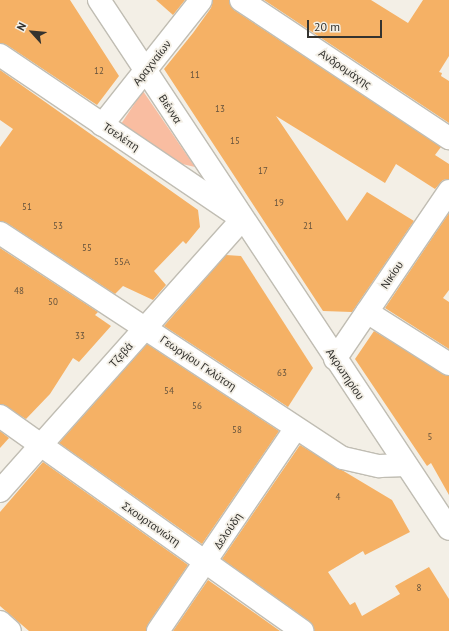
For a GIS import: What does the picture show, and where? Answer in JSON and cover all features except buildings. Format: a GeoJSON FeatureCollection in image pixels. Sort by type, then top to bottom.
{"type":"FeatureCollection","features":[{"type":"Feature","properties":{"kind":"street","name":"Βιέννα"},"geometry":{"type":"LineString","coordinates":[[99,0],[242,219]]}},
{"type":"Feature","properties":{"kind":"street","name":"Αραχναίων"},"geometry":{"type":"LineString","coordinates":[[102,125],[201,0]]}},
{"type":"Feature","properties":{"kind":"street","name":"Ανδρομάχης"},"geometry":{"type":"LineString","coordinates":[[241,0],[449,138]]}},
{"type":"Feature","properties":{"kind":"street","name":"Τσελέπη"},"geometry":{"type":"LineString","coordinates":[[0,56],[242,219]]}},
{"type":"Feature","properties":{"kind":"street","name":"Νικίου"},"geometry":{"type":"LineString","coordinates":[[335,359],[449,191]]}},
{"type":"Feature","properties":{"kind":"street","name":"Τζεβά"},"geometry":{"type":"LineString","coordinates":[[0,491],[242,219]]}},
{"type":"Feature","properties":{"kind":"street","name":"Ακρωτηρίου"},"geometry":{"type":"LineString","coordinates":[[242,219],[449,529]]}},
{"type":"Feature","properties":{"kind":"street","name":"Γεωργίου Γκλύτση"},"geometry":{"type":"LineString","coordinates":[[0,233],[343,458],[362,464],[406,465]]}},
{"type":"Feature","properties":{"kind":"street"},"geometry":{"type":"LineString","coordinates":[[367,312],[449,364]]}},
{"type":"Feature","properties":{"kind":"street","name":"Σκουρτανιώτη"},"geometry":{"type":"LineString","coordinates":[[0,416],[40,446],[302,631]]}},
{"type":"Feature","properties":{"kind":"street","name":"Δελούδη"},"geometry":{"type":"LineString","coordinates":[[158,631],[206,563],[296,428]]}},
{"type":"Feature","properties":{"kind":"street"},"geometry":{"type":"LineString","coordinates":[[0,622],[10,631]]}},
{"type":"Feature","properties":{"kind":"shaded area"},"geometry":{"type":"Polygon","coordinates":[[[143,91],[195,167],[161,159],[119,127],[143,91]]]}}]}
